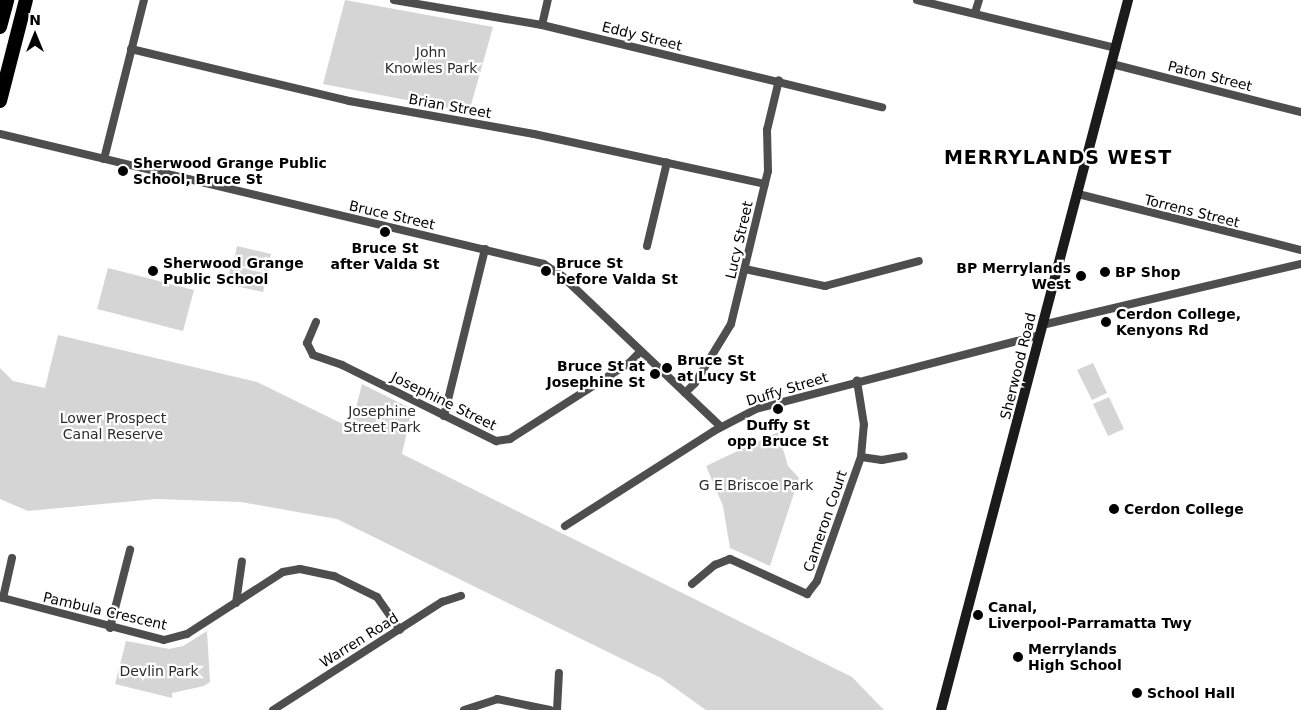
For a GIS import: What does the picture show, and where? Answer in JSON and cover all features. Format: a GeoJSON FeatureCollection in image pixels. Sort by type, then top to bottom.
{"type":"FeatureCollection","features":[{"type":"Feature","properties":{"kind":"highway"},"geometry":{"type":"LineString","coordinates":[[0,28],[7,0]]}},
{"type":"Feature","properties":{"kind":"highway"},"geometry":{"type":"LineString","coordinates":[[0,102],[26,0]]}},
{"type":"Feature","properties":{"kind":"main road","name":"Sherwood Road"},"geometry":{"type":"LineString","coordinates":[[941,710],[1128,0]]}},
{"type":"Feature","properties":{"kind":"street"},"geometry":{"type":"LineString","coordinates":[[104,159],[144,0]]}},
{"type":"Feature","properties":{"kind":"street","name":"Eddy Street"},"geometry":{"type":"LineString","coordinates":[[394,0],[542,25],[779,80],[882,107]]}},
{"type":"Feature","properties":{"kind":"street"},"geometry":{"type":"LineString","coordinates":[[542,25],[548,0]]}},
{"type":"Feature","properties":{"kind":"street"},"geometry":{"type":"LineString","coordinates":[[917,0],[1116,48]]}},
{"type":"Feature","properties":{"kind":"street"},"geometry":{"type":"LineString","coordinates":[[974,13],[979,0]]}},
{"type":"Feature","properties":{"kind":"street","name":"Brian Street"},"geometry":{"type":"LineString","coordinates":[[131,49],[349,101],[667,162],[765,184]]}},
{"type":"Feature","properties":{"kind":"street","name":"Paton Street"},"geometry":{"type":"LineString","coordinates":[[1112,64],[1301,112]]}},
{"type":"Feature","properties":{"kind":"street","name":"Lucy Street"},"geometry":{"type":"LineString","coordinates":[[686,393],[696,383],[731,324],[765,184],[768,167],[767,126],[779,80]]}},
{"type":"Feature","properties":{"kind":"street","name":"Bruce Street"},"geometry":{"type":"LineString","coordinates":[[0,134],[486,249],[551,267],[721,427]]}},
{"type":"Feature","properties":{"kind":"street"},"geometry":{"type":"LineString","coordinates":[[647,246],[667,162]]}},
{"type":"Feature","properties":{"kind":"street","name":"Torrens Street"},"geometry":{"type":"LineString","coordinates":[[1078,194],[1301,250]]}},
{"type":"Feature","properties":{"kind":"street"},"geometry":{"type":"LineString","coordinates":[[444,416],[486,249]]}},
{"type":"Feature","properties":{"kind":"street"},"geometry":{"type":"LineString","coordinates":[[745,270],[825,286],[919,261]]}},
{"type":"Feature","properties":{"kind":"street","name":"Duffy Street"},"geometry":{"type":"LineString","coordinates":[[566,526],[721,427],[761,407],[1041,330],[1301,264]]}},
{"type":"Feature","properties":{"kind":"street","name":"Josephine Street"},"geometry":{"type":"LineString","coordinates":[[316,322],[307,343],[313,355],[338,363],[492,439],[504,441],[629,363],[640,352]]}},
{"type":"Feature","properties":{"kind":"street","name":"Cameron Court"},"geometry":{"type":"LineString","coordinates":[[692,584],[715,565],[730,558],[807,594],[817,581],[861,457],[864,425],[857,381]]}},
{"type":"Feature","properties":{"kind":"street"},"geometry":{"type":"LineString","coordinates":[[861,457],[882,460],[904,456]]}},
{"type":"Feature","properties":{"kind":"street"},"geometry":{"type":"LineString","coordinates":[[110,628],[130,550]]}},
{"type":"Feature","properties":{"kind":"street","name":"Pambula Crescent"},"geometry":{"type":"LineString","coordinates":[[12,558],[3,598],[110,628],[164,640],[175,639],[236,603],[283,572],[300,569],[318,572],[377,597],[400,630]]}},
{"type":"Feature","properties":{"kind":"street"},"geometry":{"type":"LineString","coordinates":[[236,603],[242,561]]}},
{"type":"Feature","properties":{"kind":"street","name":"Warren Road"},"geometry":{"type":"LineString","coordinates":[[273,710],[446,599],[461,596]]}},
{"type":"Feature","properties":{"kind":"street"},"geometry":{"type":"LineString","coordinates":[[557,710],[559,673]]}},
{"type":"Feature","properties":{"kind":"street"},"geometry":{"type":"LineString","coordinates":[[464,710],[497,699],[550,710]]}},
{"type":"Feature","properties":{"kind":"green space","name":"John Knowles Park"},"geometry":{"type":"Polygon","coordinates":[[[345,0],[493,27],[469,112],[323,84],[345,0]]]}},
{"type":"Feature","properties":{"kind":"green space"},"geometry":{"type":"Polygon","coordinates":[[[237,246],[271,254],[267,271],[233,264],[237,246]]]}},
{"type":"Feature","properties":{"kind":"green space"},"geometry":{"type":"Polygon","coordinates":[[[231,265],[267,274],[263,292],[227,284],[231,265]]]}},
{"type":"Feature","properties":{"kind":"green space"},"geometry":{"type":"Polygon","coordinates":[[[108,268],[194,290],[183,331],[97,309],[108,268]]]}},
{"type":"Feature","properties":{"kind":"green space","name":"Lower Prospect Canal Reserve"},"geometry":{"type":"Polygon","coordinates":[[[58,335],[257,382],[351,428],[362,384],[412,409],[402,454],[852,677],[884,710],[706,710],[661,678],[337,519],[241,502],[156,499],[28,511],[0,499],[0,368],[13,381],[45,388],[58,335]]]}},
{"type":"Feature","properties":{"kind":"green space"},"geometry":{"type":"Polygon","coordinates":[[[1093,363],[1107,393],[1092,400],[1077,370],[1093,363]]]}},
{"type":"Feature","properties":{"kind":"green space"},"geometry":{"type":"Polygon","coordinates":[[[1109,397],[1124,429],[1108,436],[1093,404],[1109,397]]]}},
{"type":"Feature","properties":{"kind":"green space","name":"G E Briscoe Park"},"geometry":{"type":"Polygon","coordinates":[[[778,432],[788,466],[799,478],[770,566],[730,548],[723,506],[706,466],[778,432]]]}},
{"type":"Feature","properties":{"kind":"green space","name":"Devlin Park"},"geometry":{"type":"Polygon","coordinates":[[[207,631],[210,682],[204,686],[172,693],[172,698],[115,684],[126,641],[169,649],[183,646],[207,631]]]}},
{"type":"Feature","properties":{"kind":"place","name":"Sherwood Grange Public School, Bruce St"},"geometry":{"type":"Point","coordinates":[123,171]}},
{"type":"Feature","properties":{"kind":"place","name":"Bruce St after Valda St"},"geometry":{"type":"Point","coordinates":[385,232]}},
{"type":"Feature","properties":{"kind":"place","name":"Sherwood Grange Public School"},"geometry":{"type":"Point","coordinates":[153,271]}},
{"type":"Feature","properties":{"kind":"place","name":"Bruce St before Valda St"},"geometry":{"type":"Point","coordinates":[546,271]}},
{"type":"Feature","properties":{"kind":"place","name":"BP Shop"},"geometry":{"type":"Point","coordinates":[1105,272]}},
{"type":"Feature","properties":{"kind":"place","name":"BP Merrylands West"},"geometry":{"type":"Point","coordinates":[1081,276]}},
{"type":"Feature","properties":{"kind":"place","name":"Cerdon College, Kenyons Rd"},"geometry":{"type":"Point","coordinates":[1106,322]}},
{"type":"Feature","properties":{"kind":"place","name":"Bruce St at Lucy St"},"geometry":{"type":"Point","coordinates":[667,368]}},
{"type":"Feature","properties":{"kind":"place","name":"Bruce St at Josephine St"},"geometry":{"type":"Point","coordinates":[655,374]}},
{"type":"Feature","properties":{"kind":"place","name":"Duffy St opp Bruce St"},"geometry":{"type":"Point","coordinates":[778,409]}},
{"type":"Feature","properties":{"kind":"place","name":"Cerdon College"},"geometry":{"type":"Point","coordinates":[1114,509]}},
{"type":"Feature","properties":{"kind":"place","name":"Canal, Liverpool-Parramatta Twy"},"geometry":{"type":"Point","coordinates":[978,615]}},
{"type":"Feature","properties":{"kind":"place","name":"Merrylands High School"},"geometry":{"type":"Point","coordinates":[1018,657]}},
{"type":"Feature","properties":{"kind":"place","name":"School Hall"},"geometry":{"type":"Point","coordinates":[1137,693]}},
{"type":"Feature","properties":{"kind":"district","name":"MERRYLANDS WEST"},"geometry":{"type":"Point","coordinates":[1058,158]}},
{"type":"Feature","properties":{"kind":"park label","name":"Josephine Street Park"},"geometry":{"type":"Point","coordinates":[382,420]}}]}
